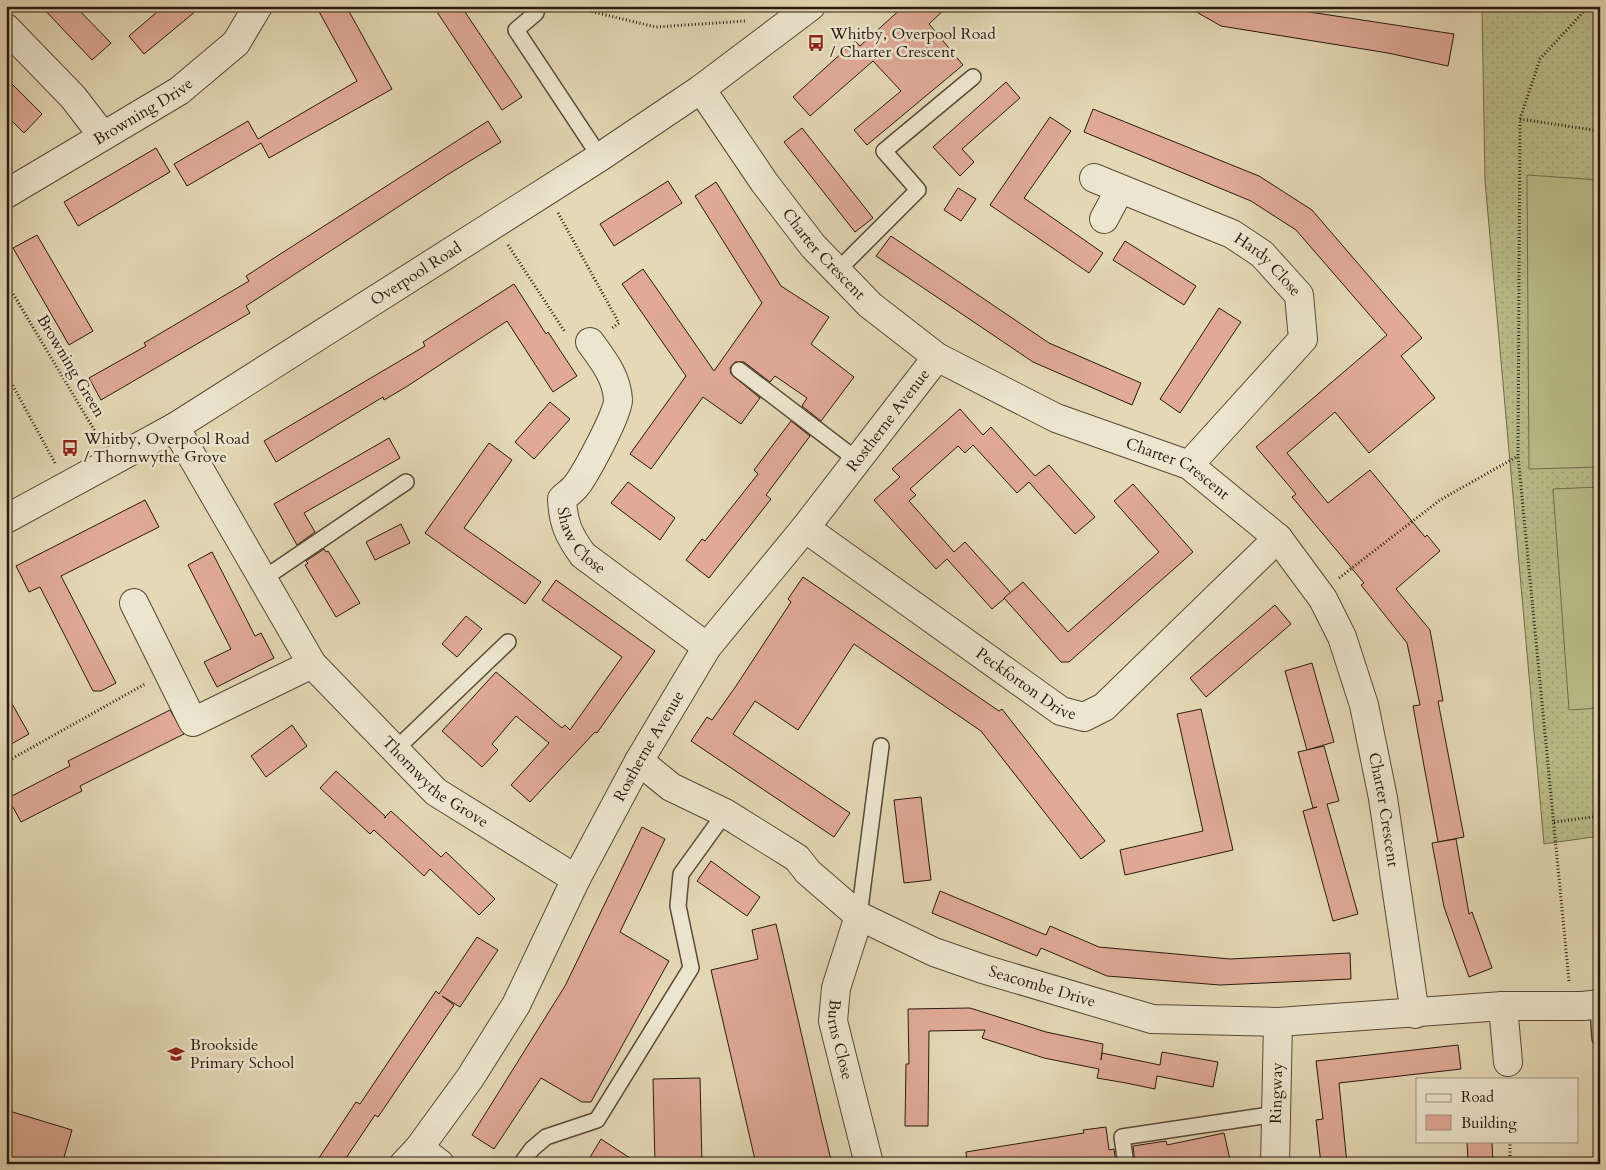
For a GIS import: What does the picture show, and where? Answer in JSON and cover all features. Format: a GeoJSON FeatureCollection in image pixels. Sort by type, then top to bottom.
{"type":"FeatureCollection","features":[{"type":"Feature","properties":{"kind":"street","name":"Browning Drive"},"geometry":{"type":"LineString","coordinates":[[6,194],[179,91],[236,44],[258,6]]}},
{"type":"Feature","properties":{"kind":"street","name":"Overpool Road"},"geometry":{"type":"LineString","coordinates":[[6,520],[175,427],[600,157],[701,89],[811,6]]}},
{"type":"Feature","properties":{"kind":"street"},"geometry":{"type":"LineString","coordinates":[[6,28],[73,98],[102,136]]}},
{"type":"Feature","properties":{"kind":"street","name":"Charter Crescent"},"geometry":{"type":"LineString","coordinates":[[701,89],[764,182],[813,246],[870,305],[937,357],[1056,418],[1190,465],[1278,538],[1319,594],[1342,637],[1372,734],[1415,1014]]}},
{"type":"Feature","properties":{"kind":"street","name":"Hardy Close"},"geometry":{"type":"LineString","coordinates":[[1094,178],[1232,234],[1262,254],[1299,295],[1303,339],[1190,465]]}},
{"type":"Feature","properties":{"kind":"street"},"geometry":{"type":"LineString","coordinates":[[1104,219],[1120,189]]}},
{"type":"Feature","properties":{"kind":"street","name":"Shaw Close"},"geometry":{"type":"LineString","coordinates":[[590,342],[612,373],[619,402],[610,425],[588,466],[576,486],[562,499],[563,519],[573,542],[583,555],[707,646]]}},
{"type":"Feature","properties":{"kind":"street","name":"Rostherne Avenue"},"geometry":{"type":"LineString","coordinates":[[421,1158],[516,1005],[576,879],[639,761],[707,646],[804,528],[937,357]]}},
{"type":"Feature","properties":{"kind":"street","name":"Thornwythe Grove"},"geometry":{"type":"LineString","coordinates":[[175,427],[312,664],[436,792],[576,879]]}},
{"type":"Feature","properties":{"kind":"street","name":"Peckforton Drive"},"geometry":{"type":"LineString","coordinates":[[804,528],[1061,711],[1084,717],[1104,707],[1278,538]]}},
{"type":"Feature","properties":{"kind":"street"},"geometry":{"type":"LineString","coordinates":[[134,603],[193,722],[312,664]]}},
{"type":"Feature","properties":{"kind":"street","name":"Seacombe Drive"},"geometry":{"type":"LineString","coordinates":[[639,761],[672,787],[724,813],[797,858],[808,872],[859,916],[934,952],[1152,1019],[1278,1022],[1415,1014],[1503,1006],[1590,1005]]}},
{"type":"Feature","properties":{"kind":"street","name":"Burns Close"},"geometry":{"type":"LineString","coordinates":[[859,916],[836,988],[833,1021],[869,1164]]}},
{"type":"Feature","properties":{"kind":"street"},"geometry":{"type":"LineString","coordinates":[[1503,1006],[1508,1062]]}},
{"type":"Feature","properties":{"kind":"street","name":"Ringway"},"geometry":{"type":"LineString","coordinates":[[1275,1164],[1278,1022]]}},
{"type":"Feature","properties":{"kind":"lane"},"geometry":{"type":"LineString","coordinates":[[536,13],[516,30],[600,157]]}},
{"type":"Feature","properties":{"kind":"lane"},"geometry":{"type":"LineString","coordinates":[[837,270],[918,190],[884,150],[973,77]]}},
{"type":"Feature","properties":{"kind":"lane"},"geometry":{"type":"LineString","coordinates":[[740,370],[857,460]]}},
{"type":"Feature","properties":{"kind":"lane"},"geometry":{"type":"LineString","coordinates":[[263,579],[406,482]]}},
{"type":"Feature","properties":{"kind":"lane"},"geometry":{"type":"LineString","coordinates":[[395,750],[508,642]]}},
{"type":"Feature","properties":{"kind":"lane"},"geometry":{"type":"LineString","coordinates":[[859,916],[882,746]]}},
{"type":"Feature","properties":{"kind":"lane"},"geometry":{"type":"LineString","coordinates":[[521,1164],[532,1149],[546,1137],[597,1120],[691,968],[678,906],[681,874],[724,813]]}},
{"type":"Feature","properties":{"kind":"lane"},"geometry":{"type":"LineString","coordinates":[[1590,1005],[1600,1038]]}},
{"type":"Feature","properties":{"kind":"lane"},"geometry":{"type":"LineString","coordinates":[[1126,1164],[1122,1137],[1276,1114]]}},
{"type":"Feature","properties":{"kind":"path"},"geometry":{"type":"LineString","coordinates":[[568,6],[656,27],[746,21]]}},
{"type":"Feature","properties":{"kind":"path"},"geometry":{"type":"LineString","coordinates":[[1589,6],[1540,59],[1520,119],[1518,456],[1554,822],[1590,1005]]}},
{"type":"Feature","properties":{"kind":"path"},"geometry":{"type":"LineString","coordinates":[[1520,119],[1600,131]]}},
{"type":"Feature","properties":{"kind":"path"},"geometry":{"type":"LineString","coordinates":[[494,224],[576,348],[590,342],[619,323],[546,191]]}},
{"type":"Feature","properties":{"kind":"path","name":"Browning Green"},"geometry":{"type":"LineString","coordinates":[[6,282],[114,462]]}},
{"type":"Feature","properties":{"kind":"path"},"geometry":{"type":"LineString","coordinates":[[6,373],[67,486]]}},
{"type":"Feature","properties":{"kind":"path"},"geometry":{"type":"LineString","coordinates":[[1319,594],[1440,500],[1518,456]]}},
{"type":"Feature","properties":{"kind":"path"},"geometry":{"type":"LineString","coordinates":[[6,762],[168,671]]}},
{"type":"Feature","properties":{"kind":"path"},"geometry":{"type":"LineString","coordinates":[[1554,822],[1600,816]]}},
{"type":"Feature","properties":{"kind":"path"},"geometry":{"type":"LineString","coordinates":[[1510,1142],[1510,1164]]}},
{"type":"Feature","properties":{"kind":"green space"},"geometry":{"type":"Polygon","coordinates":[[[1482,6],[1600,6],[1600,836],[1544,844],[1485,181],[1482,6]]]}},
{"type":"Feature","properties":{"kind":"green space"},"geometry":{"type":"Polygon","coordinates":[[[1527,175],[1600,180],[1600,467],[1529,469],[1527,175]]]}},
{"type":"Feature","properties":{"kind":"green space"},"geometry":{"type":"Polygon","coordinates":[[[1600,487],[1600,708],[1569,710],[1553,489],[1600,487]]]}},
{"type":"Feature","properties":{"kind":"building"},"geometry":{"type":"Polygon","coordinates":[[[41,6],[75,6],[111,43],[92,60],[41,6]]]}},
{"type":"Feature","properties":{"kind":"building"},"geometry":{"type":"Polygon","coordinates":[[[164,6],[202,6],[144,54],[129,36],[164,6]]]}},
{"type":"Feature","properties":{"kind":"building"},"geometry":{"type":"Polygon","coordinates":[[[316,6],[346,6],[392,89],[269,158],[261,143],[187,186],[174,164],[248,121],[258,139],[357,81],[316,6]]]}},
{"type":"Feature","properties":{"kind":"building"},"geometry":{"type":"Polygon","coordinates":[[[433,6],[461,6],[522,97],[502,110],[433,6]]]}},
{"type":"Feature","properties":{"kind":"building"},"geometry":{"type":"Polygon","coordinates":[[[904,6],[948,6],[929,24],[963,65],[867,145],[854,130],[901,91],[873,61],[810,116],[793,97],[855,41],[860,46],[904,6]]]}},
{"type":"Feature","properties":{"kind":"building"},"geometry":{"type":"Polygon","coordinates":[[[1186,6],[1270,6],[1454,34],[1448,66],[1388,53],[1221,26],[1186,6]]]}},
{"type":"Feature","properties":{"kind":"building"},"geometry":{"type":"Polygon","coordinates":[[[6,78],[42,114],[24,133],[6,115],[6,78]]]}},
{"type":"Feature","properties":{"kind":"building"},"geometry":{"type":"Polygon","coordinates":[[[1006,82],[1020,98],[962,149],[974,162],[960,176],[933,147],[1006,82]]]}},
{"type":"Feature","properties":{"kind":"building"},"geometry":{"type":"Polygon","coordinates":[[[1093,109],[1259,176],[1312,210],[1422,338],[1401,356],[1435,398],[1369,453],[1335,412],[1287,453],[1328,503],[1370,470],[1425,537],[1427,535],[1440,551],[1396,589],[1430,630],[1443,701],[1438,701],[1464,837],[1438,842],[1413,706],[1420,705],[1407,643],[1361,585],[1364,583],[1292,497],[1296,494],[1256,447],[1387,335],[1296,230],[1251,201],[1084,132],[1093,109]]]}},
{"type":"Feature","properties":{"kind":"building"},"geometry":{"type":"Polygon","coordinates":[[[1050,117],[1071,131],[1024,198],[1103,253],[1089,273],[990,205],[1050,117]]]}},
{"type":"Feature","properties":{"kind":"building"},"geometry":{"type":"Polygon","coordinates":[[[488,121],[501,142],[246,306],[250,313],[101,400],[89,378],[146,346],[144,343],[249,281],[246,276],[488,121]]]}},
{"type":"Feature","properties":{"kind":"building"},"geometry":{"type":"Polygon","coordinates":[[[802,128],[873,218],[855,232],[784,142],[802,128]]]}},
{"type":"Feature","properties":{"kind":"building"},"geometry":{"type":"Polygon","coordinates":[[[156,148],[170,172],[78,226],[64,202],[156,148]]]}},
{"type":"Feature","properties":{"kind":"building"},"geometry":{"type":"Polygon","coordinates":[[[668,181],[682,203],[614,246],[600,224],[668,181]]]}},
{"type":"Feature","properties":{"kind":"building"},"geometry":{"type":"Polygon","coordinates":[[[716,182],[781,286],[829,317],[811,344],[854,377],[821,421],[802,406],[807,398],[775,376],[770,382],[744,362],[735,362],[730,368],[731,374],[760,398],[741,424],[703,397],[651,469],[630,454],[686,376],[622,284],[643,269],[714,371],[762,303],[695,196],[716,182]]]}},
{"type":"Feature","properties":{"kind":"building"},"geometry":{"type":"Polygon","coordinates":[[[958,188],[976,199],[961,221],[944,210],[958,188]]]}},
{"type":"Feature","properties":{"kind":"building"},"geometry":{"type":"Polygon","coordinates":[[[37,235],[93,331],[69,345],[13,248],[37,235]]]}},
{"type":"Feature","properties":{"kind":"building"},"geometry":{"type":"Polygon","coordinates":[[[891,236],[1049,343],[1141,383],[1132,405],[1033,362],[876,256],[891,236]]]}},
{"type":"Feature","properties":{"kind":"building"},"geometry":{"type":"Polygon","coordinates":[[[1125,241],[1196,286],[1184,305],[1113,260],[1125,241]]]}},
{"type":"Feature","properties":{"kind":"building"},"geometry":{"type":"Polygon","coordinates":[[[514,284],[546,334],[548,332],[577,376],[553,392],[507,321],[406,387],[384,400],[383,397],[276,462],[264,441],[425,346],[423,342],[514,284]]]}},
{"type":"Feature","properties":{"kind":"building"},"geometry":{"type":"Polygon","coordinates":[[[1219,308],[1241,322],[1180,413],[1160,399],[1219,308]]]}},
{"type":"Feature","properties":{"kind":"building"},"geometry":{"type":"Polygon","coordinates":[[[550,402],[570,419],[534,459],[515,442],[550,402]]]}},
{"type":"Feature","properties":{"kind":"building"},"geometry":{"type":"Polygon","coordinates":[[[960,409],[983,435],[991,427],[1035,476],[1049,465],[1095,517],[1075,534],[1029,482],[1017,493],[973,445],[965,453],[958,446],[910,489],[916,495],[909,501],[954,552],[965,542],[1011,593],[992,609],[947,559],[936,569],[874,500],[900,477],[892,469],[960,409]]]}},
{"type":"Feature","properties":{"kind":"building"},"geometry":{"type":"Polygon","coordinates":[[[791,421],[810,436],[766,495],[771,499],[709,578],[686,560],[702,539],[705,541],[758,474],[754,470],[791,421]]]}},
{"type":"Feature","properties":{"kind":"building"},"geometry":{"type":"Polygon","coordinates":[[[389,438],[400,458],[304,513],[315,532],[297,545],[274,504],[389,438]]]}},
{"type":"Feature","properties":{"kind":"building"},"geometry":{"type":"Polygon","coordinates":[[[489,443],[512,460],[464,528],[541,582],[525,604],[425,533],[489,443]]]}},
{"type":"Feature","properties":{"kind":"building"},"geometry":{"type":"Polygon","coordinates":[[[628,482],[675,518],[660,540],[611,503],[628,482]]]}},
{"type":"Feature","properties":{"kind":"building"},"geometry":{"type":"Polygon","coordinates":[[[1133,484],[1193,552],[1069,662],[1061,662],[1004,598],[1023,582],[1068,632],[1159,552],[1114,501],[1133,484]]]}},
{"type":"Feature","properties":{"kind":"building"},"geometry":{"type":"Polygon","coordinates":[[[145,500],[159,527],[61,576],[116,683],[101,691],[93,691],[40,587],[29,592],[16,566],[145,500]]]}},
{"type":"Feature","properties":{"kind":"building"},"geometry":{"type":"Polygon","coordinates":[[[401,524],[410,543],[375,560],[366,542],[401,524]]]}},
{"type":"Feature","properties":{"kind":"building"},"geometry":{"type":"Polygon","coordinates":[[[324,549],[326,552],[328,551],[360,603],[336,617],[305,565],[308,563],[306,561],[324,549]]]}},
{"type":"Feature","properties":{"kind":"building"},"geometry":{"type":"Polygon","coordinates":[[[212,552],[255,636],[261,633],[274,658],[217,687],[204,662],[231,649],[188,565],[212,552]]]}},
{"type":"Feature","properties":{"kind":"building"},"geometry":{"type":"Polygon","coordinates":[[[803,577],[999,711],[1002,709],[1105,841],[1081,859],[981,731],[854,644],[798,730],[755,701],[733,734],[850,813],[834,837],[691,741],[707,717],[712,720],[736,686],[791,602],[788,599],[803,577]]]}},
{"type":"Feature","properties":{"kind":"building"},"geometry":{"type":"Polygon","coordinates":[[[556,580],[655,651],[597,733],[595,732],[530,802],[511,785],[549,743],[516,716],[492,744],[498,750],[482,767],[442,731],[496,672],[562,728],[565,725],[570,730],[622,657],[542,600],[556,580]]]}},
{"type":"Feature","properties":{"kind":"building"},"geometry":{"type":"Polygon","coordinates":[[[1275,605],[1291,624],[1206,697],[1190,678],[1275,605]]]}},
{"type":"Feature","properties":{"kind":"building"},"geometry":{"type":"Polygon","coordinates":[[[466,616],[482,629],[457,657],[442,644],[466,616]]]}},
{"type":"Feature","properties":{"kind":"building"},"geometry":{"type":"Polygon","coordinates":[[[1312,663],[1334,742],[1307,750],[1285,671],[1312,663]]]}},
{"type":"Feature","properties":{"kind":"building"},"geometry":{"type":"Polygon","coordinates":[[[6,693],[29,734],[6,747],[6,693]]]}},
{"type":"Feature","properties":{"kind":"building"},"geometry":{"type":"Polygon","coordinates":[[[1201,709],[1233,850],[1125,875],[1120,850],[1203,831],[1177,714],[1201,709]]]}},
{"type":"Feature","properties":{"kind":"building"},"geometry":{"type":"Polygon","coordinates":[[[170,710],[184,734],[80,786],[82,791],[21,822],[8,798],[70,766],[68,761],[170,710]]]}},
{"type":"Feature","properties":{"kind":"building"},"geometry":{"type":"Polygon","coordinates":[[[292,725],[307,746],[266,777],[251,756],[292,725]]]}},
{"type":"Feature","properties":{"kind":"building"},"geometry":{"type":"Polygon","coordinates":[[[1324,746],[1339,801],[1327,804],[1358,914],[1333,921],[1303,811],[1317,807],[1313,808],[1298,752],[1324,746]]]}},
{"type":"Feature","properties":{"kind":"building"},"geometry":{"type":"Polygon","coordinates":[[[336,771],[385,817],[391,811],[441,857],[446,852],[495,899],[479,915],[430,869],[424,876],[374,830],[370,834],[320,788],[336,771]]]}},
{"type":"Feature","properties":{"kind":"building"},"geometry":{"type":"Polygon","coordinates":[[[921,797],[931,880],[904,883],[894,800],[921,797]]]}},
{"type":"Feature","properties":{"kind":"building"},"geometry":{"type":"Polygon","coordinates":[[[642,827],[665,839],[620,932],[669,961],[591,1102],[582,1102],[541,1078],[494,1149],[472,1135],[565,986],[642,827]]]}},
{"type":"Feature","properties":{"kind":"building"},"geometry":{"type":"Polygon","coordinates":[[[1456,839],[1469,914],[1472,912],[1492,968],[1469,977],[1444,907],[1432,843],[1456,839]]]}},
{"type":"Feature","properties":{"kind":"building"},"geometry":{"type":"Polygon","coordinates":[[[711,861],[760,897],[747,916],[697,881],[711,861]]]}},
{"type":"Feature","properties":{"kind":"building"},"geometry":{"type":"Polygon","coordinates":[[[940,891],[1046,935],[1050,926],[1099,947],[1230,959],[1350,953],[1351,979],[1220,985],[1107,976],[1041,948],[1037,956],[932,913],[940,891]]]}},
{"type":"Feature","properties":{"kind":"building"},"geometry":{"type":"Polygon","coordinates":[[[776,924],[832,1164],[756,1164],[711,970],[758,959],[752,930],[776,924]]]}},
{"type":"Feature","properties":{"kind":"building"},"geometry":{"type":"Polygon","coordinates":[[[477,937],[498,950],[460,1007],[442,996],[454,1005],[378,1117],[375,1115],[342,1164],[315,1164],[356,1102],[360,1104],[436,991],[439,994],[477,937]]]}},
{"type":"Feature","properties":{"kind":"building"},"geometry":{"type":"Polygon","coordinates":[[[970,1008],[1046,1032],[1103,1044],[1101,1060],[1102,1053],[1160,1065],[1162,1052],[1218,1062],[1213,1087],[1157,1076],[1155,1089],[1097,1078],[1099,1069],[1044,1058],[982,1038],[985,1030],[929,1031],[928,1126],[905,1126],[906,1064],[909,1064],[908,1009],[970,1008]]]}},
{"type":"Feature","properties":{"kind":"building"},"geometry":{"type":"Polygon","coordinates":[[[1458,1045],[1461,1069],[1339,1083],[1347,1164],[1321,1164],[1316,1120],[1323,1119],[1316,1061],[1458,1045]]]}},
{"type":"Feature","properties":{"kind":"building"},"geometry":{"type":"Polygon","coordinates":[[[700,1078],[702,1164],[655,1164],[653,1079],[700,1078]]]}},
{"type":"Feature","properties":{"kind":"building"},"geometry":{"type":"Polygon","coordinates":[[[6,1110],[72,1130],[62,1164],[6,1164],[6,1110]]]}},
{"type":"Feature","properties":{"kind":"building"},"geometry":{"type":"Polygon","coordinates":[[[1106,1127],[1109,1150],[1114,1149],[1116,1164],[967,1164],[966,1152],[1084,1133],[1083,1130],[1106,1127]]]}},
{"type":"Feature","properties":{"kind":"building"},"geometry":{"type":"Polygon","coordinates":[[[1224,1133],[1231,1164],[1135,1164],[1133,1146],[1166,1141],[1167,1145],[1224,1133]]]}},
{"type":"Feature","properties":{"kind":"building"},"geometry":{"type":"Polygon","coordinates":[[[601,1139],[639,1164],[586,1164],[601,1139]]]}},
{"type":"Feature","properties":{"kind":"building"},"geometry":{"type":"Polygon","coordinates":[[[1467,1142],[1492,1142],[1493,1164],[1468,1164],[1467,1142]]]}},
{"type":"Feature","properties":{"kind":"place","name":"Whitby, Overpool Road / Charter Crescent"},"geometry":{"type":"Point","coordinates":[816,43]}},
{"type":"Feature","properties":{"kind":"place","name":"Whitby, Overpool Road / Thornwythe Grove"},"geometry":{"type":"Point","coordinates":[70,448]}},
{"type":"Feature","properties":{"kind":"place","name":"Brookside Primary School"},"geometry":{"type":"Point","coordinates":[176,1054]}}]}
